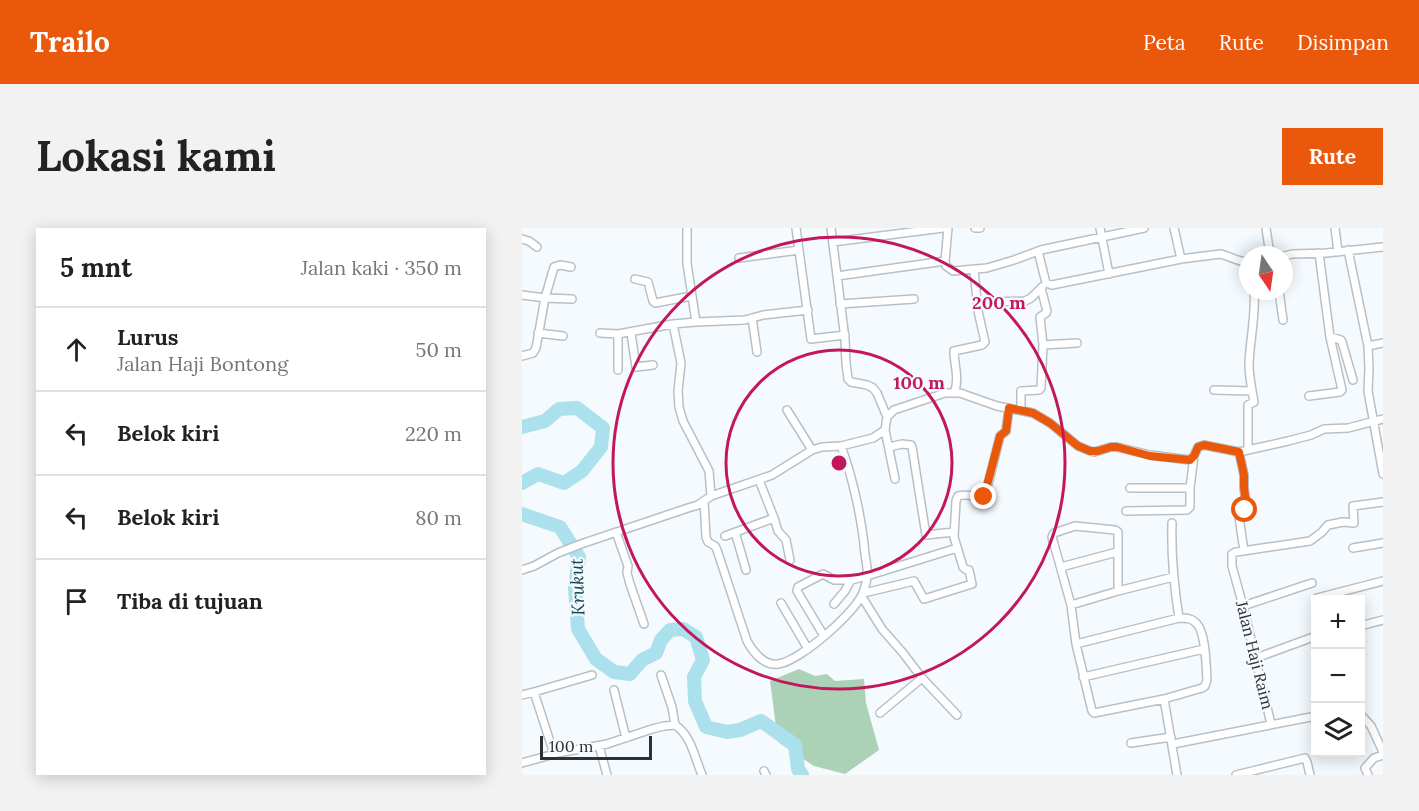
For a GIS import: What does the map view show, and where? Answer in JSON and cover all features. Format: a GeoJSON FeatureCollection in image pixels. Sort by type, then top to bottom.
{"type":"FeatureCollection","features":[{"type":"Feature","properties":{"kind":"street"},"geometry":{"type":"LineString","coordinates":[[687,228],[687,264],[696,322]]}},
{"type":"Feature","properties":{"kind":"street"},"geometry":{"type":"LineString","coordinates":[[796,228],[811,339],[845,335]]}},
{"type":"Feature","properties":{"kind":"street"},"geometry":{"type":"LineString","coordinates":[[831,228],[845,335],[848,379],[873,388],[880,399],[887,417],[885,430],[896,479]]}},
{"type":"Feature","properties":{"kind":"street"},"geometry":{"type":"LineString","coordinates":[[832,242],[943,228]]}},
{"type":"Feature","properties":{"kind":"street"},"geometry":{"type":"LineString","coordinates":[[948,228],[945,261],[946,266],[953,271],[987,268],[1014,261],[1038,250],[1144,228]]}},
{"type":"Feature","properties":{"kind":"street"},"geometry":{"type":"LineString","coordinates":[[975,228],[980,228]]}},
{"type":"Feature","properties":{"kind":"street"},"geometry":{"type":"LineString","coordinates":[[1100,228],[1109,274]]}},
{"type":"Feature","properties":{"kind":"street"},"geometry":{"type":"LineString","coordinates":[[1174,228],[1181,259]]}},
{"type":"Feature","properties":{"kind":"street"},"geometry":{"type":"LineString","coordinates":[[1266,228],[1269,246]]}},
{"type":"Feature","properties":{"kind":"street"},"geometry":{"type":"LineString","coordinates":[[1335,228],[1338,252]]}},
{"type":"Feature","properties":{"kind":"street"},"geometry":{"type":"LineString","coordinates":[[522,239],[529,241],[537,248]]}},
{"type":"Feature","properties":{"kind":"street"},"geometry":{"type":"LineString","coordinates":[[1293,254],[1383,247]]}},
{"type":"Feature","properties":{"kind":"street"},"geometry":{"type":"LineString","coordinates":[[739,258],[799,250]]}},
{"type":"Feature","properties":{"kind":"street"},"geometry":{"type":"LineString","coordinates":[[1021,410],[1021,391],[1041,388],[1043,345],[1040,317],[1047,311],[1038,250]]}},
{"type":"Feature","properties":{"kind":"street"},"geometry":{"type":"LineString","coordinates":[[1348,250],[1368,346],[1370,368],[1368,391],[1383,474]]}},
{"type":"Feature","properties":{"kind":"street"},"geometry":{"type":"LineString","coordinates":[[1309,396],[1341,391],[1340,376],[1330,337],[1319,253]]}},
{"type":"Feature","properties":{"kind":"street"},"geometry":{"type":"LineString","coordinates":[[978,302],[1025,301],[1043,285],[1181,259],[1220,254],[1239,261]]}},
{"type":"Feature","properties":{"kind":"street"},"geometry":{"type":"LineString","coordinates":[[837,276],[945,261]]}},
{"type":"Feature","properties":{"kind":"street"},"geometry":{"type":"LineString","coordinates":[[522,356],[533,353],[536,348],[544,298],[554,267],[560,265],[571,267]]}},
{"type":"Feature","properties":{"kind":"street"},"geometry":{"type":"LineString","coordinates":[[954,393],[957,375],[954,351],[984,343],[974,270]]}},
{"type":"Feature","properties":{"kind":"street"},"geometry":{"type":"LineString","coordinates":[[635,279],[648,282],[655,303],[692,296]]}},
{"type":"Feature","properties":{"kind":"street"},"geometry":{"type":"LineString","coordinates":[[522,295],[572,299]]}},
{"type":"Feature","properties":{"kind":"street"},"geometry":{"type":"LineString","coordinates":[[840,304],[914,299]]}},
{"type":"Feature","properties":{"kind":"street"},"geometry":{"type":"LineString","coordinates":[[1248,450],[1248,407],[1254,402],[1250,362],[1255,300]]}},
{"type":"Feature","properties":{"kind":"street"},"geometry":{"type":"LineString","coordinates":[[1280,300],[1283,320]]}},
{"type":"Feature","properties":{"kind":"street"},"geometry":{"type":"LineString","coordinates":[[600,333],[631,333],[673,324],[745,320],[763,315],[808,310]]}},
{"type":"Feature","properties":{"kind":"street"},"geometry":{"type":"LineString","coordinates":[[752,318],[757,352]]}},
{"type":"Feature","properties":{"kind":"street"},"geometry":{"type":"LineString","coordinates":[[673,324],[681,363],[679,407],[683,421],[709,471],[711,496]]}},
{"type":"Feature","properties":{"kind":"street"},"geometry":{"type":"LineString","coordinates":[[538,333],[563,336]]}},
{"type":"Feature","properties":{"kind":"street"},"geometry":{"type":"LineString","coordinates":[[631,333],[636,367],[653,365]]}},
{"type":"Feature","properties":{"kind":"street"},"geometry":{"type":"LineString","coordinates":[[618,334],[618,370]]}},
{"type":"Feature","properties":{"kind":"street"},"geometry":{"type":"LineString","coordinates":[[1330,337],[1342,342],[1353,380]]}},
{"type":"Feature","properties":{"kind":"street"},"geometry":{"type":"LineString","coordinates":[[1043,345],[1077,343]]}},
{"type":"Feature","properties":{"kind":"street"},"geometry":{"type":"LineString","coordinates":[[1368,346],[1383,343]]}},
{"type":"Feature","properties":{"kind":"street"},"geometry":{"type":"LineString","coordinates":[[1214,390],[1252,391]]}},
{"type":"Feature","properties":{"kind":"street"},"geometry":{"type":"LineString","coordinates":[[887,417],[894,410],[905,406],[945,393],[960,393],[997,406],[1033,413],[1050,423],[1078,446],[1090,451],[1117,447],[1150,456],[1190,460],[1194,456]]}},
{"type":"Feature","properties":{"kind":"street"},"geometry":{"type":"LineString","coordinates":[[704,501],[706,537],[717,550],[747,640],[753,651],[765,661],[777,664],[791,660],[824,636],[863,595],[914,581],[924,599],[972,584],[969,572],[963,567],[954,532],[956,498],[963,494],[985,496],[1000,436],[1006,431],[1009,408]]}},
{"type":"Feature","properties":{"kind":"street"},"geometry":{"type":"LineString","coordinates":[[787,410],[812,450]]}},
{"type":"Feature","properties":{"kind":"street"},"geometry":{"type":"LineString","coordinates":[[1126,511],[1189,510],[1194,456],[1198,447],[1204,445],[1239,452],[1311,435],[1324,429],[1348,428],[1383,419]]}},
{"type":"Feature","properties":{"kind":"street"},"geometry":{"type":"LineString","coordinates":[[522,570],[569,548],[677,512],[711,496],[759,480],[812,450],[873,438],[885,430]]}},
{"type":"Feature","properties":{"kind":"street"},"geometry":{"type":"LineString","coordinates":[[889,447],[902,444],[912,447],[926,535],[954,532]]}},
{"type":"Feature","properties":{"kind":"street"},"geometry":{"type":"LineString","coordinates":[[841,446],[864,543],[867,576],[863,595],[877,623],[922,678],[957,715]]}},
{"type":"Feature","properties":{"kind":"street"},"geometry":{"type":"LineString","coordinates":[[1239,452],[1244,475],[1246,503],[1245,510],[1239,517],[1244,551],[1310,541],[1328,525],[1343,522],[1354,523],[1353,506],[1383,502]]}},
{"type":"Feature","properties":{"kind":"street"},"geometry":{"type":"LineString","coordinates":[[759,480],[778,531],[786,540],[790,560]]}},
{"type":"Feature","properties":{"kind":"street"},"geometry":{"type":"LineString","coordinates":[[1130,488],[1190,488]]}},
{"type":"Feature","properties":{"kind":"street"},"geometry":{"type":"LineString","coordinates":[[725,536],[774,518]]}},
{"type":"Feature","properties":{"kind":"street"},"geometry":{"type":"LineString","coordinates":[[1172,522],[1173,577],[1179,618]]}},
{"type":"Feature","properties":{"kind":"street"},"geometry":{"type":"LineString","coordinates":[[1076,644],[1179,618],[1189,619],[1196,622],[1201,630],[1207,680],[1205,686],[1164,699],[1094,713],[1092,711],[1076,644],[1071,605],[1052,537],[1054,533],[1070,527],[1118,532],[1118,591]]}},
{"type":"Feature","properties":{"kind":"street"},"geometry":{"type":"LineString","coordinates":[[616,532],[644,624]]}},
{"type":"Feature","properties":{"kind":"street"},"geometry":{"type":"LineString","coordinates":[[735,532],[746,570]]}},
{"type":"Feature","properties":{"kind":"street"},"geometry":{"type":"LineString","coordinates":[[1353,548],[1383,543]]}},
{"type":"Feature","properties":{"kind":"street"},"geometry":{"type":"LineString","coordinates":[[824,636],[797,591],[798,587],[823,573],[831,580],[850,580],[957,548]]}},
{"type":"Feature","properties":{"kind":"street","name":"Jalan Haji Raim"},"geometry":{"type":"LineString","coordinates":[[1244,551],[1232,554],[1232,566],[1271,724]]}},
{"type":"Feature","properties":{"kind":"street"},"geometry":{"type":"LineString","coordinates":[[1060,567],[1117,552]]}},
{"type":"Feature","properties":{"kind":"street"},"geometry":{"type":"LineString","coordinates":[[1071,605],[1173,577]]}},
{"type":"Feature","properties":{"kind":"street"},"geometry":{"type":"LineString","coordinates":[[834,604],[845,591],[850,580]]}},
{"type":"Feature","properties":{"kind":"street"},"geometry":{"type":"LineString","coordinates":[[1329,595],[1383,581]]}},
{"type":"Feature","properties":{"kind":"street"},"geometry":{"type":"LineString","coordinates":[[1243,606],[1312,583]]}},
{"type":"Feature","properties":{"kind":"street"},"geometry":{"type":"LineString","coordinates":[[781,603],[808,649]]}},
{"type":"Feature","properties":{"kind":"street"},"geometry":{"type":"LineString","coordinates":[[1365,625],[1383,620]]}},
{"type":"Feature","properties":{"kind":"street"},"geometry":{"type":"LineString","coordinates":[[1256,658],[1311,638]]}},
{"type":"Feature","properties":{"kind":"street"},"geometry":{"type":"LineString","coordinates":[[1083,677],[1204,649]]}},
{"type":"Feature","properties":{"kind":"street"},"geometry":{"type":"LineString","coordinates":[[522,695],[592,675]]}},
{"type":"Feature","properties":{"kind":"street"},"geometry":{"type":"LineString","coordinates":[[661,675],[672,707],[675,725]]}},
{"type":"Feature","properties":{"kind":"street"},"geometry":{"type":"LineString","coordinates":[[880,713],[922,678]]}},
{"type":"Feature","properties":{"kind":"street"},"geometry":{"type":"LineString","coordinates":[[614,690],[626,738]]}},
{"type":"Feature","properties":{"kind":"street"},"geometry":{"type":"LineString","coordinates":[[534,692],[554,754]]}},
{"type":"Feature","properties":{"kind":"street"},"geometry":{"type":"LineString","coordinates":[[1164,699],[1177,775]]}},
{"type":"Feature","properties":{"kind":"street"},"geometry":{"type":"LineString","coordinates":[[1131,743],[1172,740],[1311,717]]}},
{"type":"Feature","properties":{"kind":"street"},"geometry":{"type":"LineString","coordinates":[[1365,719],[1371,726],[1383,754],[1374,758],[1365,768],[1368,775]]}},
{"type":"Feature","properties":{"kind":"street"},"geometry":{"type":"LineString","coordinates":[[522,764],[675,725],[686,735],[702,775]]}},
{"type":"Feature","properties":{"kind":"street"},"geometry":{"type":"LineString","coordinates":[[1375,735],[1383,730]]}},
{"type":"Feature","properties":{"kind":"street"},"geometry":{"type":"LineString","coordinates":[[599,746],[607,775]]}},
{"type":"Feature","properties":{"kind":"street"},"geometry":{"type":"LineString","coordinates":[[1236,775],[1256,773],[1305,758],[1310,775]]}},
{"type":"Feature","properties":{"kind":"green space"},"geometry":{"type":"Polygon","coordinates":[[[799,669],[815,676],[827,674],[835,681],[864,679],[866,703],[879,750],[845,774],[814,766],[778,742],[770,681],[799,669]]]}},
{"type":"Feature","properties":{"kind":"waterway","name":"Krukut"},"geometry":{"type":"LineString","coordinates":[[522,427],[545,421],[559,409],[577,408],[603,428],[601,447],[582,471],[564,483],[538,474],[522,483]]}},
{"type":"Feature","properties":{"kind":"waterway","name":"Krukut"},"geometry":{"type":"LineString","coordinates":[[522,514],[560,527],[579,557],[575,588],[578,629],[596,659],[614,672],[630,674],[642,660],[656,653],[661,640],[670,630],[683,629],[696,637],[703,660],[694,677],[695,701],[706,727],[727,732],[740,730],[761,721],[795,745],[798,769],[802,775]]}},
{"type":"Feature","properties":{"kind":"route"},"geometry":{"type":"LineString","coordinates":[[984,497],[1000,436],[1006,431],[1009,408],[1033,413],[1050,423],[1078,446],[1094,452],[1117,447],[1150,456],[1190,460],[1198,447],[1204,445],[1239,452],[1245,479],[1245,510]]}}]}
